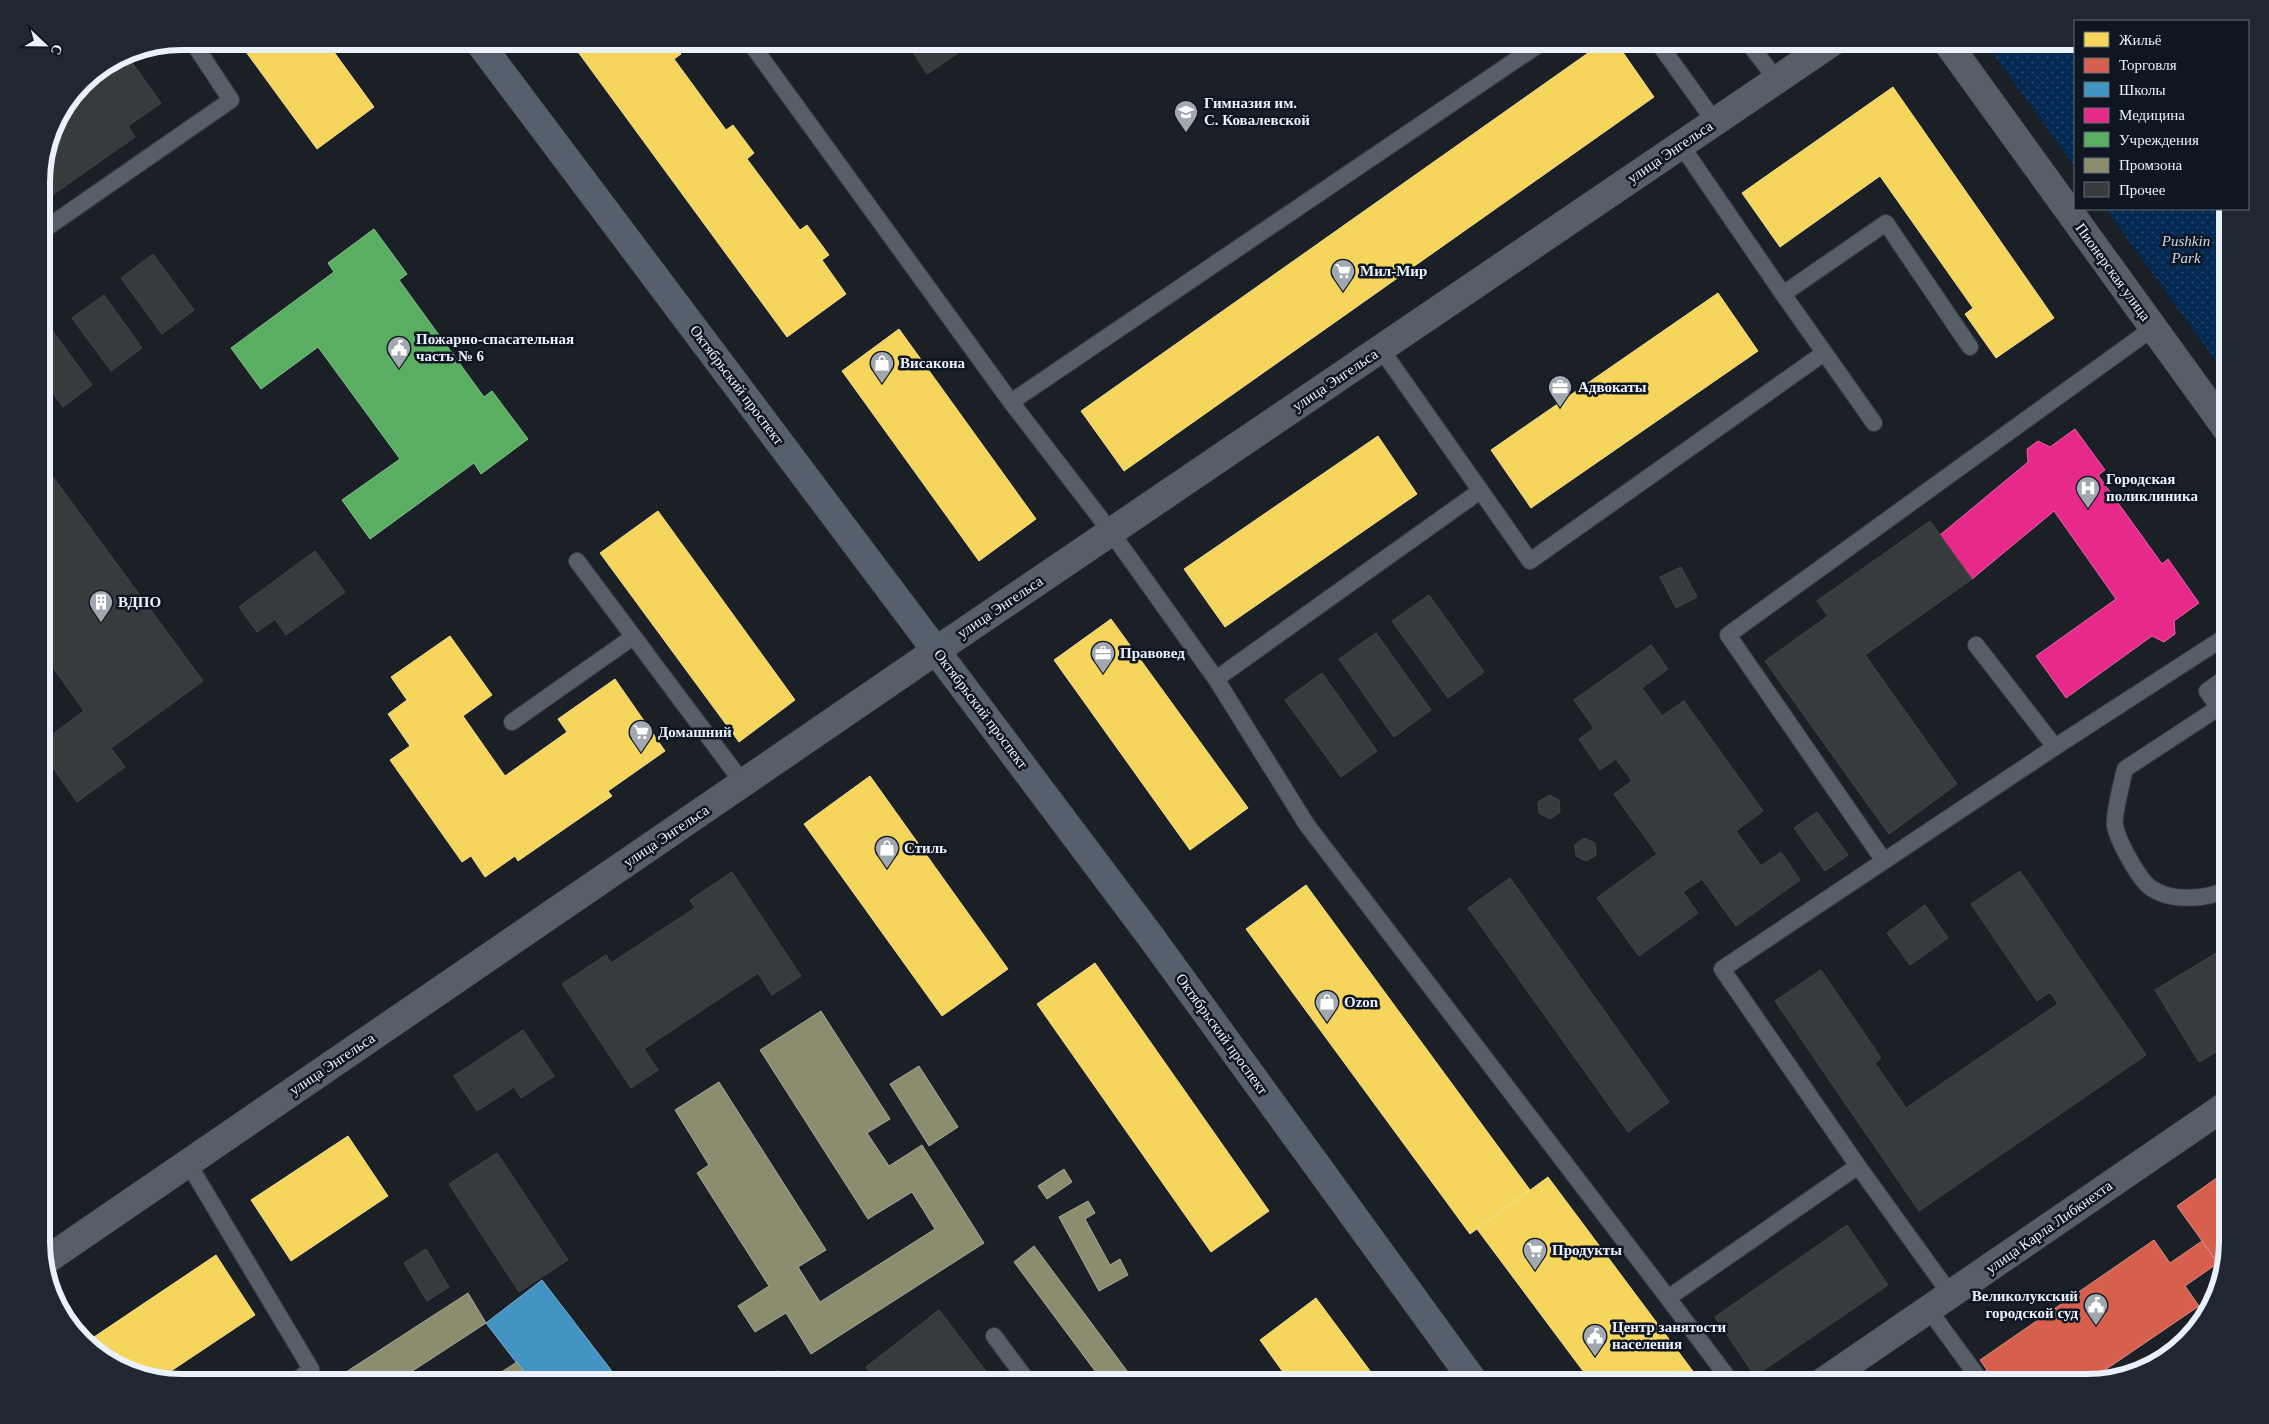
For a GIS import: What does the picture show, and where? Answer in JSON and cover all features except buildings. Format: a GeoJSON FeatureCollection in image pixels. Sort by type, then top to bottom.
{"type":"FeatureCollection","features":[{"type":"Feature","properties":{"kind":"main road","name":"Октябрьский проспект"},"geometry":{"type":"LineString","coordinates":[[485,50],[1151,937],[1468,1374]]}},
{"type":"Feature","properties":{"kind":"street","name":"улица Энгельса"},"geometry":{"type":"LineString","coordinates":[[51,1257],[937,650],[1821,50]]}},
{"type":"Feature","properties":{"kind":"street","name":"Пионерская улица"},"geometry":{"type":"LineString","coordinates":[[1952,50],[2219,419]]}},
{"type":"Feature","properties":{"kind":"street","name":"улица Карла Либкнехта"},"geometry":{"type":"LineString","coordinates":[[1834,1374],[2219,1110]]}},
{"type":"Feature","properties":{"kind":"lane"},"geometry":{"type":"LineString","coordinates":[[50,225],[232,100],[198,50]]}},
{"type":"Feature","properties":{"kind":"lane"},"geometry":{"type":"LineString","coordinates":[[756,50],[1011,402],[1111,532],[1216,679],[1307,825],[1725,1374]]}},
{"type":"Feature","properties":{"kind":"lane"},"geometry":{"type":"LineString","coordinates":[[1011,402],[1531,50]]}},
{"type":"Feature","properties":{"kind":"lane"},"geometry":{"type":"LineString","coordinates":[[1663,50],[1715,122]]}},
{"type":"Feature","properties":{"kind":"lane"},"geometry":{"type":"LineString","coordinates":[[1755,50],[1777,80]]}},
{"type":"Feature","properties":{"kind":"lane"},"geometry":{"type":"LineString","coordinates":[[1681,145],[1874,423]]}},
{"type":"Feature","properties":{"kind":"lane"},"geometry":{"type":"LineString","coordinates":[[1783,294],[1886,223],[1970,347]]}},
{"type":"Feature","properties":{"kind":"lane"},"geometry":{"type":"LineString","coordinates":[[1884,861],[1728,635],[2153,328]]}},
{"type":"Feature","properties":{"kind":"lane"},"geometry":{"type":"LineString","coordinates":[[1381,349],[1530,561],[1824,353]]}},
{"type":"Feature","properties":{"kind":"lane"},"geometry":{"type":"LineString","coordinates":[[1216,679],[1480,491]]}},
{"type":"Feature","properties":{"kind":"lane"},"geometry":{"type":"LineString","coordinates":[[577,561],[743,783]]}},
{"type":"Feature","properties":{"kind":"lane"},"geometry":{"type":"LineString","coordinates":[[512,722],[633,637]]}},
{"type":"Feature","properties":{"kind":"lane"},"geometry":{"type":"LineString","coordinates":[[1951,1295],[1858,1166],[1722,969],[2055,747],[2219,641]]}},
{"type":"Feature","properties":{"kind":"lane"},"geometry":{"type":"LineString","coordinates":[[1976,645],[2055,747]]}},
{"type":"Feature","properties":{"kind":"lane"},"geometry":{"type":"LineString","coordinates":[[2219,682],[2207,691],[2219,708]]}},
{"type":"Feature","properties":{"kind":"lane"},"geometry":{"type":"LineString","coordinates":[[2219,716],[2125,770],[2115,824],[2126,854],[2151,888],[2180,899],[2219,893]]}},
{"type":"Feature","properties":{"kind":"lane"},"geometry":{"type":"LineString","coordinates":[[188,1163],[311,1369],[305,1374]]}},
{"type":"Feature","properties":{"kind":"lane"},"geometry":{"type":"LineString","coordinates":[[1668,1298],[1858,1166]]}},
{"type":"Feature","properties":{"kind":"lane"},"geometry":{"type":"LineString","coordinates":[[1929,1310],[1976,1374]]}},
{"type":"Feature","properties":{"kind":"lane"},"geometry":{"type":"LineString","coordinates":[[994,1336],[1022,1374]]}},
{"type":"Feature","properties":{"kind":"green space"},"geometry":{"type":"Polygon","coordinates":[[[1990,50],[2074,50],[2074,166],[1990,50]]]}},
{"type":"Feature","properties":{"kind":"green space","name":"Pushkin Park"},"geometry":{"type":"Polygon","coordinates":[[[2107,210],[2219,210],[2219,366],[2107,210]]]}},
{"type":"Feature","properties":{"kind":"place","name":"Гимназия им. С. Ковалевской"},"geometry":{"type":"Point","coordinates":[1186,133]}},
{"type":"Feature","properties":{"kind":"place","name":"Мил-Мир"},"geometry":{"type":"Point","coordinates":[1343,292]}},
{"type":"Feature","properties":{"kind":"place","name":"Пожарно-спасательная часть № 6"},"geometry":{"type":"Point","coordinates":[399,369]}},
{"type":"Feature","properties":{"kind":"place","name":"Висакона"},"geometry":{"type":"Point","coordinates":[882,384]}},
{"type":"Feature","properties":{"kind":"place","name":"Адвокаты"},"geometry":{"type":"Point","coordinates":[1560,408]}},
{"type":"Feature","properties":{"kind":"place","name":"Городская поликлиника"},"geometry":{"type":"Point","coordinates":[2088,509]}},
{"type":"Feature","properties":{"kind":"place","name":"ВДПО"},"geometry":{"type":"Point","coordinates":[101,623]}},
{"type":"Feature","properties":{"kind":"place","name":"Правовед"},"geometry":{"type":"Point","coordinates":[1103,674]}},
{"type":"Feature","properties":{"kind":"place","name":"Домашний"},"geometry":{"type":"Point","coordinates":[641,753]}},
{"type":"Feature","properties":{"kind":"place","name":"Стиль"},"geometry":{"type":"Point","coordinates":[887,869]}},
{"type":"Feature","properties":{"kind":"place","name":"Ozon"},"geometry":{"type":"Point","coordinates":[1327,1023]}},
{"type":"Feature","properties":{"kind":"place","name":"Продукты"},"geometry":{"type":"Point","coordinates":[1535,1271]}},
{"type":"Feature","properties":{"kind":"place","name":"Великолукский городской суд"},"geometry":{"type":"Point","coordinates":[2096,1326]}},
{"type":"Feature","properties":{"kind":"place","name":"Центр занятости населения"},"geometry":{"type":"Point","coordinates":[1595,1357]}}]}
